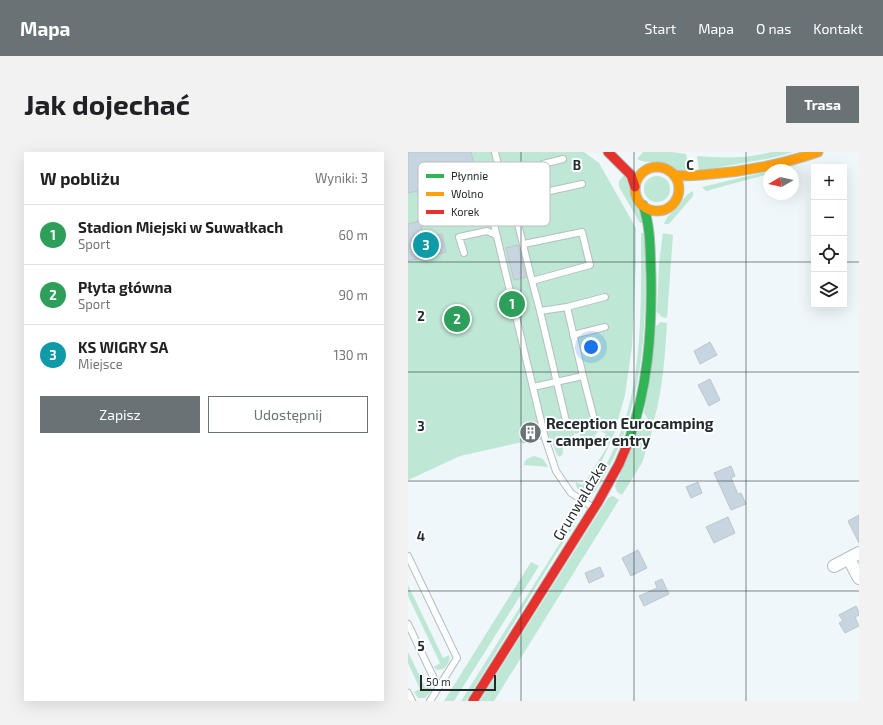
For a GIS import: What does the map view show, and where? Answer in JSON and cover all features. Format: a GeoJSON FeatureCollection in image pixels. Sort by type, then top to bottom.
{"type":"FeatureCollection","features":[{"type":"Feature","properties":{"kind":"main road"},"geometry":{"type":"LineString","coordinates":[[608,152],[631,175],[636,193],[643,205],[649,209],[655,210],[667,208]]}},
{"type":"Feature","properties":{"kind":"main road"},"geometry":{"type":"LineString","coordinates":[[674,175],[683,176],[734,173],[774,166],[818,152]]}},
{"type":"Feature","properties":{"kind":"main road"},"geometry":{"type":"LineString","coordinates":[[636,163],[650,168],[659,167],[666,169],[674,175],[678,184],[678,194],[673,203],[667,208],[662,221]]}},
{"type":"Feature","properties":{"kind":"main road"},"geometry":{"type":"LineString","coordinates":[[635,187],[641,174],[650,168]]}},
{"type":"Feature","properties":{"kind":"main road"},"geometry":{"type":"LineString","coordinates":[[701,184],[734,173]]}},
{"type":"Feature","properties":{"kind":"main road"},"geometry":{"type":"LineString","coordinates":[[678,194],[688,189]]}},
{"type":"Feature","properties":{"kind":"main road","name":"Grunwaldzka"},"geometry":{"type":"LineString","coordinates":[[472,701],[594,508],[625,451],[634,425],[641,398],[647,359],[651,293],[650,227],[648,216],[643,205]]}},
{"type":"Feature","properties":{"kind":"main road","name":"Grunwaldzka"},"geometry":{"type":"LineString","coordinates":[[651,293],[659,235]]}},
{"type":"Feature","properties":{"kind":"street"},"geometry":{"type":"LineString","coordinates":[[834,566],[854,556],[859,578]]}},
{"type":"Feature","properties":{"kind":"lane"},"geometry":{"type":"LineString","coordinates":[[495,152],[497,162]]}},
{"type":"Feature","properties":{"kind":"lane"},"geometry":{"type":"LineString","coordinates":[[550,162],[563,159]]}},
{"type":"Feature","properties":{"kind":"lane"},"geometry":{"type":"LineString","coordinates":[[550,192],[582,184]]}},
{"type":"Feature","properties":{"kind":"lane"},"geometry":{"type":"LineString","coordinates":[[494,226],[545,438],[556,471],[571,493],[594,508]]}},
{"type":"Feature","properties":{"kind":"lane"},"geometry":{"type":"LineString","coordinates":[[520,226],[566,421]]}},
{"type":"Feature","properties":{"kind":"lane"},"geometry":{"type":"LineString","coordinates":[[464,253],[459,237],[487,231],[496,235]]}},
{"type":"Feature","properties":{"kind":"lane"},"geometry":{"type":"LineString","coordinates":[[524,244],[582,232],[590,265],[532,281]]}},
{"type":"Feature","properties":{"kind":"lane"},"geometry":{"type":"LineString","coordinates":[[540,311],[567,307],[605,297]]}},
{"type":"Feature","properties":{"kind":"lane"},"geometry":{"type":"LineString","coordinates":[[567,307],[593,415]]}},
{"type":"Feature","properties":{"kind":"lane"},"geometry":{"type":"LineString","coordinates":[[573,335],[604,327]]}},
{"type":"Feature","properties":{"kind":"lane"},"geometry":{"type":"LineString","coordinates":[[533,387],[583,376]]}},
{"type":"Feature","properties":{"kind":"lane"},"geometry":{"type":"LineString","coordinates":[[408,556],[457,658],[430,701]]}},
{"type":"Feature","properties":{"kind":"lane"},"geometry":{"type":"LineString","coordinates":[[408,624],[438,687]]}},
{"type":"Feature","properties":{"kind":"lane"},"geometry":{"type":"LineString","coordinates":[[408,693],[412,701]]}},
{"type":"Feature","properties":{"kind":"green space"},"geometry":{"type":"Polygon","coordinates":[[[408,152],[584,152],[599,163],[636,228],[632,347],[625,395],[614,434],[601,463],[584,494],[580,492],[576,486],[576,482],[583,485],[609,444],[603,440],[606,434],[599,430],[593,438],[589,440],[583,438],[579,433],[574,434],[573,438],[568,439],[568,442],[563,444],[563,453],[560,457],[557,455],[550,437],[460,456],[408,480],[408,152]]]}},
{"type":"Feature","properties":{"kind":"green space"},"geometry":{"type":"Polygon","coordinates":[[[643,152],[671,152],[686,154],[690,172],[680,171],[659,162],[637,159],[643,152]]]}},
{"type":"Feature","properties":{"kind":"green space"},"geometry":{"type":"Polygon","coordinates":[[[771,152],[793,152],[771,158],[699,171],[697,156],[734,157],[752,156],[771,152]]]}},
{"type":"Feature","properties":{"kind":"green space"},"geometry":{"type":"Polygon","coordinates":[[[763,172],[763,176],[706,191],[702,187],[763,172]]]}},
{"type":"Feature","properties":{"kind":"green space"},"geometry":{"type":"Polygon","coordinates":[[[625,174],[633,200],[645,223],[640,223],[619,187],[619,181],[625,174]]]}},
{"type":"Feature","properties":{"kind":"green space"},"geometry":{"type":"Polygon","coordinates":[[[657,176],[666,180],[670,189],[666,198],[657,202],[648,198],[644,189],[648,180],[657,176]]]}},
{"type":"Feature","properties":{"kind":"green space"},"geometry":{"type":"Polygon","coordinates":[[[693,191],[693,196],[669,224],[664,224],[668,217],[688,194],[693,191]]]}},
{"type":"Feature","properties":{"kind":"green space"},"geometry":{"type":"Polygon","coordinates":[[[641,233],[645,233],[645,302],[642,349],[635,395],[619,446],[595,492],[591,494],[619,437],[632,395],[636,372],[640,326],[641,233]]]}},
{"type":"Feature","properties":{"kind":"green space"},"geometry":{"type":"Polygon","coordinates":[[[663,233],[673,235],[667,318],[662,317],[657,312],[659,263],[663,233]]]}},
{"type":"Feature","properties":{"kind":"green space"},"geometry":{"type":"Polygon","coordinates":[[[661,322],[667,323],[662,384],[654,420],[648,419],[644,413],[656,326],[661,322]]]}},
{"type":"Feature","properties":{"kind":"green space"},"geometry":{"type":"Polygon","coordinates":[[[646,424],[653,428],[642,463],[622,495],[617,492],[615,486],[640,427],[646,424]]]}},
{"type":"Feature","properties":{"kind":"green space"},"geometry":{"type":"Polygon","coordinates":[[[534,456],[543,459],[548,467],[524,465],[526,460],[534,456]]]}},
{"type":"Feature","properties":{"kind":"green space"},"geometry":{"type":"Polygon","coordinates":[[[613,496],[619,500],[494,701],[480,701],[608,498],[613,496]]]}},
{"type":"Feature","properties":{"kind":"green space"},"geometry":{"type":"Polygon","coordinates":[[[580,511],[580,515],[466,701],[461,701],[580,511]]]}},
{"type":"Feature","properties":{"kind":"green space"},"geometry":{"type":"Polygon","coordinates":[[[531,562],[539,566],[454,701],[444,701],[531,562]]]}},
{"type":"Feature","properties":{"kind":"green space"},"geometry":{"type":"Polygon","coordinates":[[[408,585],[443,658],[449,655],[448,663],[443,669],[437,670],[434,667],[440,663],[408,596],[408,585]]]}},
{"type":"Feature","properties":{"kind":"green space"},"geometry":{"type":"Polygon","coordinates":[[[408,652],[425,687],[431,684],[432,685],[431,691],[425,698],[418,698],[414,692],[420,689],[408,663],[408,652]]]}},
{"type":"Feature","properties":{"kind":"building"},"geometry":{"type":"Polygon","coordinates":[[[408,152],[471,152],[474,162],[418,162],[418,195],[417,191],[408,193],[408,152]]]}},
{"type":"Feature","properties":{"kind":"building"},"geometry":{"type":"Polygon","coordinates":[[[418,222],[418,226],[421,226],[424,238],[442,234],[446,252],[408,261],[408,224],[418,222]]]}},
{"type":"Feature","properties":{"kind":"building"},"geometry":{"type":"Polygon","coordinates":[[[518,245],[526,277],[514,280],[506,248],[518,245]]]}},
{"type":"Feature","properties":{"kind":"building"},"geometry":{"type":"Polygon","coordinates":[[[710,342],[717,355],[700,364],[694,351],[710,342]]]}},
{"type":"Feature","properties":{"kind":"building"},"geometry":{"type":"Polygon","coordinates":[[[710,379],[720,400],[709,406],[698,385],[710,379]]]}},
{"type":"Feature","properties":{"kind":"building","name":"Reception Eurocamping - camper entry"},"geometry":{"type":"Polygon","coordinates":[[[537,425],[541,439],[523,443],[520,430],[537,425]]]}},
{"type":"Feature","properties":{"kind":"building"},"geometry":{"type":"Polygon","coordinates":[[[731,466],[735,476],[731,478],[738,494],[741,493],[746,504],[731,510],[714,473],[731,466]]]}},
{"type":"Feature","properties":{"kind":"building"},"geometry":{"type":"Polygon","coordinates":[[[698,482],[702,493],[691,498],[686,487],[698,482]]]}},
{"type":"Feature","properties":{"kind":"building"},"geometry":{"type":"Polygon","coordinates":[[[859,515],[859,543],[848,521],[859,515]]]}},
{"type":"Feature","properties":{"kind":"building"},"geometry":{"type":"Polygon","coordinates":[[[728,517],[735,533],[714,543],[706,527],[728,517]]]}},
{"type":"Feature","properties":{"kind":"building"},"geometry":{"type":"Polygon","coordinates":[[[638,550],[647,568],[631,576],[622,558],[638,550]]]}},
{"type":"Feature","properties":{"kind":"building"},"geometry":{"type":"Polygon","coordinates":[[[600,567],[604,576],[589,583],[585,573],[600,567]]]}},
{"type":"Feature","properties":{"kind":"building"},"geometry":{"type":"Polygon","coordinates":[[[662,579],[669,594],[644,606],[639,596],[657,588],[655,582],[662,579]]]}},
{"type":"Feature","properties":{"kind":"building"},"geometry":{"type":"Polygon","coordinates":[[[856,606],[859,615],[855,617],[859,626],[845,633],[839,623],[843,621],[839,615],[856,606]]]}},
{"type":"Feature","properties":{"kind":"traffic: fast"},"geometry":{"type":"LineString","coordinates":[[628,443],[635,423],[644,381],[651,318],[649,231],[643,205]]}},
{"type":"Feature","properties":{"kind":"traffic: slow"},"geometry":{"type":"LineString","coordinates":[[674,175],[684,176],[725,173],[752,169],[792,160],[818,152]]}},
{"type":"Feature","properties":{"kind":"traffic: slow"},"geometry":{"type":"LineString","coordinates":[[657,167],[669,171],[675,177],[679,189],[675,201],[669,207],[657,211],[645,207],[639,201],[635,189],[639,177],[645,171],[657,167]]}},
{"type":"Feature","properties":{"kind":"traffic: jam"},"geometry":{"type":"LineString","coordinates":[[608,152],[631,175],[635,187]]}},
{"type":"Feature","properties":{"kind":"traffic: jam"},"geometry":{"type":"LineString","coordinates":[[473,701],[598,502],[619,464],[628,443]]}},
{"type":"Feature","properties":{"kind":"place","name":"KS WIGRY SA"},"geometry":{"type":"Point","coordinates":[426,245]}},
{"type":"Feature","properties":{"kind":"place","name":"Stadion Miejski w Suwałkach"},"geometry":{"type":"Point","coordinates":[512,304]}},
{"type":"Feature","properties":{"kind":"place","name":"Płyta główna"},"geometry":{"type":"Point","coordinates":[457,319]}},
{"type":"Feature","properties":{"kind":"place","name":"Reception Eurocamping - camper entry"},"geometry":{"type":"Point","coordinates":[530,433]}}]}
